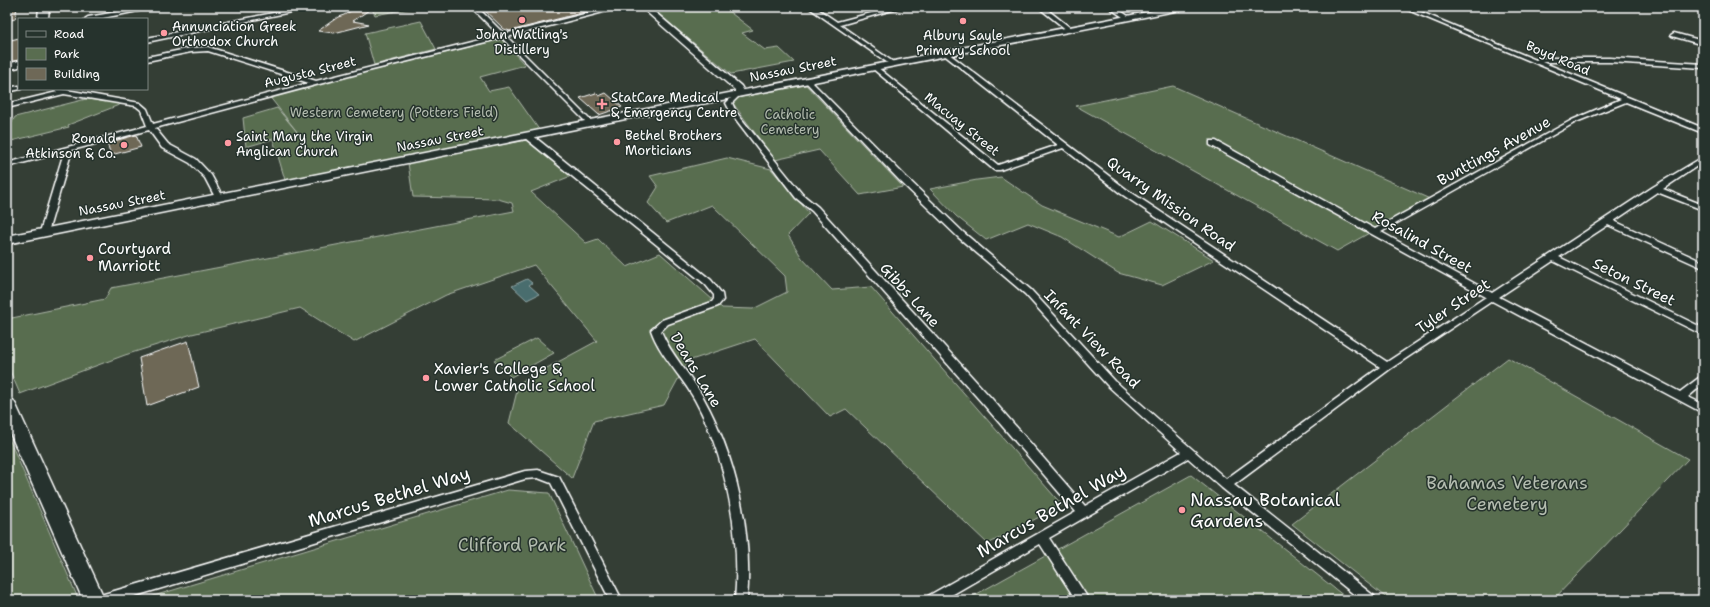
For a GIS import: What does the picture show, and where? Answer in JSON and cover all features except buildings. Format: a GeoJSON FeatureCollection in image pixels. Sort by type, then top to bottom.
{"type":"FeatureCollection","features":[{"type":"Feature","properties":{"kind":"highway"},"geometry":{"type":"LineString","coordinates":[[43,18],[44,7]]}},
{"type":"Feature","properties":{"kind":"highway"},"geometry":{"type":"LineString","coordinates":[[7,67],[18,64]]}},
{"type":"Feature","properties":{"kind":"highway"},"geometry":{"type":"LineString","coordinates":[[7,405],[94,600]]}},
{"type":"Feature","properties":{"kind":"main road","name":"Nassau Street"},"geometry":{"type":"LineString","coordinates":[[7,240],[590,123],[1186,7]]}},
{"type":"Feature","properties":{"kind":"street"},"geometry":{"type":"LineString","coordinates":[[94,18],[155,7]]}},
{"type":"Feature","properties":{"kind":"street"},"geometry":{"type":"LineString","coordinates":[[148,40],[310,7]]}},
{"type":"Feature","properties":{"kind":"street"},"geometry":{"type":"LineString","coordinates":[[474,7],[503,34],[590,123]]}},
{"type":"Feature","properties":{"kind":"street","name":"Augusta Street"},"geometry":{"type":"LineString","coordinates":[[7,165],[503,34],[620,7]]}},
{"type":"Feature","properties":{"kind":"street"},"geometry":{"type":"LineString","coordinates":[[645,7],[738,88],[740,92],[738,94]]}},
{"type":"Feature","properties":{"kind":"street"},"geometry":{"type":"LineString","coordinates":[[811,7],[893,64]]}},
{"type":"Feature","properties":{"kind":"street"},"geometry":{"type":"LineString","coordinates":[[837,24],[900,7]]}},
{"type":"Feature","properties":{"kind":"street"},"geometry":{"type":"LineString","coordinates":[[1041,7],[1070,30]]}},
{"type":"Feature","properties":{"kind":"street"},"geometry":{"type":"LineString","coordinates":[[1111,7],[1128,18]]}},
{"type":"Feature","properties":{"kind":"street","name":"Boyd Road"},"geometry":{"type":"LineString","coordinates":[[1404,7],[1703,131]]}},
{"type":"Feature","properties":{"kind":"street"},"geometry":{"type":"LineString","coordinates":[[1674,35],[1703,43]]}},
{"type":"Feature","properties":{"kind":"street"},"geometry":{"type":"LineString","coordinates":[[148,60],[191,50],[208,49],[315,83]]}},
{"type":"Feature","properties":{"kind":"street","name":"Quarry Mission Road"},"geometry":{"type":"LineString","coordinates":[[946,54],[1123,191],[1387,367]]}},
{"type":"Feature","properties":{"kind":"street"},"geometry":{"type":"LineString","coordinates":[[1532,60],[1610,60],[1703,66]]}},
{"type":"Feature","properties":{"kind":"street","name":"Macuay Street"},"geometry":{"type":"LineString","coordinates":[[875,68],[997,168],[1064,145]]}},
{"type":"Feature","properties":{"kind":"street","name":"Infant View Road"},"geometry":{"type":"LineString","coordinates":[[808,81],[912,189],[961,235],[1028,292],[1111,383],[1226,485],[1370,600]]}},
{"type":"Feature","properties":{"kind":"street"},"geometry":{"type":"LineString","coordinates":[[7,90],[18,88]]}},
{"type":"Feature","properties":{"kind":"street"},"geometry":{"type":"LineString","coordinates":[[58,90],[138,104],[144,109],[150,126],[165,146],[193,161],[208,177],[220,197]]}},
{"type":"Feature","properties":{"kind":"street"},"geometry":{"type":"LineString","coordinates":[[7,106],[64,92]]}},
{"type":"Feature","properties":{"kind":"street","name":"Gibbs Lane"},"geometry":{"type":"LineString","coordinates":[[738,94],[729,102],[733,112],[799,196],[815,209],[988,402],[1084,513]]}},
{"type":"Feature","properties":{"kind":"street","name":"Bunttings Avenue"},"geometry":{"type":"LineString","coordinates":[[1376,232],[1574,121],[1627,99]]}},
{"type":"Feature","properties":{"kind":"street","name":"Deans Lane"},"geometry":{"type":"LineString","coordinates":[[528,136],[702,277],[718,294],[719,300],[715,304],[702,310],[665,322],[656,330],[660,341],[701,401],[717,437],[736,507],[744,580],[741,600]]}},
{"type":"Feature","properties":{"kind":"street","name":"Rosalind Street"},"geometry":{"type":"LineString","coordinates":[[1213,143],[1492,297],[1703,409]]}},
{"type":"Feature","properties":{"kind":"street"},"geometry":{"type":"LineString","coordinates":[[44,232],[69,148]]}},
{"type":"Feature","properties":{"kind":"street","name":"Tyler Street"},"geometry":{"type":"LineString","coordinates":[[1226,485],[1387,367],[1703,159]]}},
{"type":"Feature","properties":{"kind":"street"},"geometry":{"type":"LineString","coordinates":[[1656,189],[1703,208]]}},
{"type":"Feature","properties":{"kind":"street"},"geometry":{"type":"LineString","coordinates":[[1607,221],[1703,265]]}},
{"type":"Feature","properties":{"kind":"street","name":"Seton Street"},"geometry":{"type":"LineString","coordinates":[[1552,257],[1703,332]]}},
{"type":"Feature","properties":{"kind":"street"},"geometry":{"type":"LineString","coordinates":[[1681,397],[1703,379]]}},
{"type":"Feature","properties":{"kind":"street","name":"Marcus Bethel Way"},"geometry":{"type":"LineString","coordinates":[[932,600],[1042,538],[1188,452]]}},
{"type":"Feature","properties":{"kind":"street","name":"Marcus Bethel Way"},"geometry":{"type":"LineString","coordinates":[[104,600],[525,475],[538,474],[554,480],[616,600]]}},
{"type":"Feature","properties":{"kind":"street"},"geometry":{"type":"LineString","coordinates":[[1042,538],[1083,600]]}},
{"type":"Feature","properties":{"kind":"green space"},"geometry":{"type":"Polygon","coordinates":[[[382,7],[414,8],[375,15],[372,9],[382,7]]]}},
{"type":"Feature","properties":{"kind":"green space"},"geometry":{"type":"Polygon","coordinates":[[[650,7],[723,7],[753,30],[742,33],[765,50],[779,48],[794,62],[731,74],[650,7]]]}},
{"type":"Feature","properties":{"kind":"green space"},"geometry":{"type":"Polygon","coordinates":[[[421,21],[436,49],[374,65],[365,33],[421,21]]]}},
{"type":"Feature","properties":{"kind":"green space","name":"Western Cemetery (Potters Field)"},"geometry":{"type":"Polygon","coordinates":[[[501,39],[525,65],[480,77],[489,91],[509,87],[540,131],[285,180],[273,139],[246,147],[243,118],[277,108],[298,133],[269,96],[501,39]]]}},
{"type":"Feature","properties":{"kind":"green space","name":"Catholic Cemetery"},"geometry":{"type":"Polygon","coordinates":[[[806,85],[903,187],[860,195],[819,150],[775,160],[732,102],[736,98],[806,85]]]}},
{"type":"Feature","properties":{"kind":"green space"},"geometry":{"type":"Polygon","coordinates":[[[1173,86],[1430,199],[1337,251],[1076,106],[1173,86]]]}},
{"type":"Feature","properties":{"kind":"green space"},"geometry":{"type":"Polygon","coordinates":[[[86,99],[124,103],[68,125],[69,127],[7,142],[7,126],[10,126],[15,117],[86,99]]]}},
{"type":"Feature","properties":{"kind":"green space"},"geometry":{"type":"Polygon","coordinates":[[[526,140],[571,176],[531,192],[586,243],[598,239],[627,267],[660,253],[722,308],[753,309],[787,292],[785,276],[712,205],[666,223],[648,203],[658,187],[650,176],[727,158],[771,169],[809,213],[788,235],[802,258],[832,290],[871,287],[1062,505],[988,544],[846,409],[830,417],[755,339],[688,361],[664,405],[594,421],[572,478],[509,423],[519,383],[597,341],[534,265],[446,295],[354,342],[300,308],[192,334],[125,355],[20,394],[7,364],[7,319],[105,299],[111,288],[514,211],[512,203],[498,199],[413,197],[408,163],[526,140]]]}},
{"type":"Feature","properties":{"kind":"green space"},"geometry":{"type":"Polygon","coordinates":[[[1001,177],[1042,205],[1119,237],[1152,221],[1214,260],[1162,285],[1118,273],[1062,237],[1028,223],[986,240],[956,216],[930,189],[1001,177]]]}},
{"type":"Feature","properties":{"kind":"green space"},"geometry":{"type":"Polygon","coordinates":[[[537,338],[554,353],[511,377],[494,360],[537,338]]]}},
{"type":"Feature","properties":{"kind":"green space","name":"Bahamas Veterans Cemetery"},"geometry":{"type":"Polygon","coordinates":[[[1508,358],[1688,459],[1553,600],[1389,600],[1292,524],[1508,358]]]}},
{"type":"Feature","properties":{"kind":"green space"},"geometry":{"type":"Polygon","coordinates":[[[7,434],[77,596],[78,600],[7,600],[7,434]]]}},
{"type":"Feature","properties":{"kind":"green space","name":"Nassau Botanical Gardens"},"geometry":{"type":"Polygon","coordinates":[[[1191,475],[1349,600],[966,600],[1191,475]]]}},
{"type":"Feature","properties":{"kind":"green space","name":"Clifford Park"},"geometry":{"type":"Polygon","coordinates":[[[508,490],[549,493],[599,600],[140,600],[508,490]]]}},
{"type":"Feature","properties":{"kind":"water"},"geometry":{"type":"Polygon","coordinates":[[[527,279],[532,283],[529,285],[539,294],[527,300],[512,286],[527,279]]]}},
{"type":"Feature","properties":{"kind":"place","name":"John Watling's Distillery"},"geometry":{"type":"Point","coordinates":[522,20]}},
{"type":"Feature","properties":{"kind":"place","name":"Albury Sayle Primary School"},"geometry":{"type":"Point","coordinates":[963,21]}},
{"type":"Feature","properties":{"kind":"place","name":"Annunciation Greek Orthodox Church"},"geometry":{"type":"Point","coordinates":[164,33]}},
{"type":"Feature","properties":{"kind":"place","name":"StatCare Medical & Emergency Centre"},"geometry":{"type":"Point","coordinates":[602,104]}},
{"type":"Feature","properties":{"kind":"place","name":"Bethel Brothers Morticians"},"geometry":{"type":"Point","coordinates":[617,142]}},
{"type":"Feature","properties":{"kind":"place","name":"Saint Mary the Virgin Anglican Church"},"geometry":{"type":"Point","coordinates":[228,143]}},
{"type":"Feature","properties":{"kind":"place","name":"Ronald Atkinson & Co."},"geometry":{"type":"Point","coordinates":[124,145]}},
{"type":"Feature","properties":{"kind":"place","name":"Courtyard Marriott"},"geometry":{"type":"Point","coordinates":[90,258]}},
{"type":"Feature","properties":{"kind":"place","name":"Xavier's College & Lower Catholic School"},"geometry":{"type":"Point","coordinates":[426,378]}},
{"type":"Feature","properties":{"kind":"place","name":"Nassau Botanical Gardens"},"geometry":{"type":"Point","coordinates":[1182,510]}}]}
